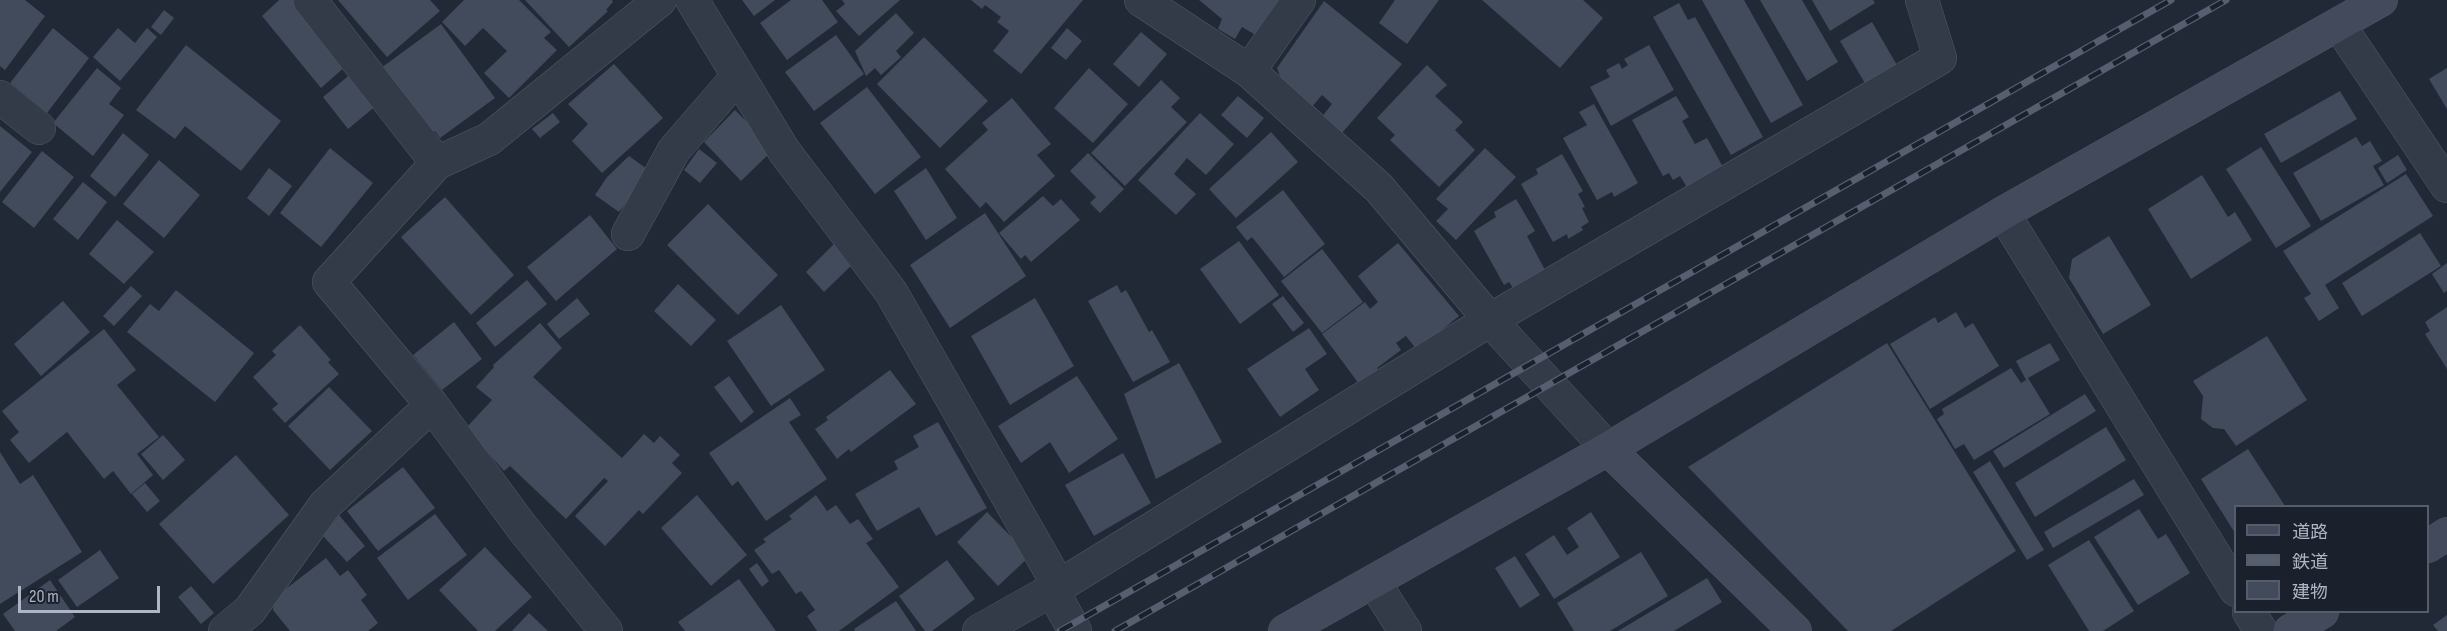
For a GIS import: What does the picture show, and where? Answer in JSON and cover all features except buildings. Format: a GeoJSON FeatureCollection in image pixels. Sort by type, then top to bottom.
{"type":"FeatureCollection","features":[{"type":"Feature","properties":{"kind":"street"},"geometry":{"type":"LineString","coordinates":[[310,0],[437,163]]}},
{"type":"Feature","properties":{"kind":"street"},"geometry":{"type":"LineString","coordinates":[[606,631],[521,525],[432,405],[329,282],[437,163],[489,139],[660,0]]}},
{"type":"Feature","properties":{"kind":"street"},"geometry":{"type":"LineString","coordinates":[[692,0],[784,151],[891,292],[1055,588],[1075,631]]}},
{"type":"Feature","properties":{"kind":"street"},"geometry":{"type":"LineString","coordinates":[[1141,0],[1249,71],[1378,188],[1490,320],[1608,449],[1795,631]]}},
{"type":"Feature","properties":{"kind":"street"},"geometry":{"type":"LineString","coordinates":[[1249,71],[1299,0]]}},
{"type":"Feature","properties":{"kind":"street"},"geometry":{"type":"LineString","coordinates":[[978,631],[1055,588],[1490,320],[1940,58],[1922,0]]}},
{"type":"Feature","properties":{"kind":"street"},"geometry":{"type":"LineString","coordinates":[[1285,631],[1608,449],[2003,213],[2382,0]]}},
{"type":"Feature","properties":{"kind":"street"},"geometry":{"type":"LineString","coordinates":[[2339,25],[2447,186]]}},
{"type":"Feature","properties":{"kind":"street"},"geometry":{"type":"LineString","coordinates":[[628,234],[674,150],[738,76]]}},
{"type":"Feature","properties":{"kind":"street"},"geometry":{"type":"LineString","coordinates":[[0,98],[39,128]]}},
{"type":"Feature","properties":{"kind":"street"},"geometry":{"type":"LineString","coordinates":[[2003,213],[2234,588]]}},
{"type":"Feature","properties":{"kind":"street"},"geometry":{"type":"LineString","coordinates":[[225,631],[257,621],[325,505],[432,405]]}},
{"type":"Feature","properties":{"kind":"street"},"geometry":{"type":"LineString","coordinates":[[2429,545],[2447,534]]}},
{"type":"Feature","properties":{"kind":"street"},"geometry":{"type":"LineString","coordinates":[[1374,582],[1405,631]]}},
{"type":"Feature","properties":{"kind":"street"},"geometry":{"type":"LineString","coordinates":[[2250,613],[2261,631]]}},
{"type":"Feature","properties":{"kind":"street"},"geometry":{"type":"LineString","coordinates":[[2290,631],[2320,613]]}},
{"type":"Feature","properties":{"kind":"railway"},"geometry":{"type":"LineString","coordinates":[[1060,631],[2171,0]]}},
{"type":"Feature","properties":{"kind":"railway"},"geometry":{"type":"LineString","coordinates":[[1115,631],[2226,0]]}}]}
